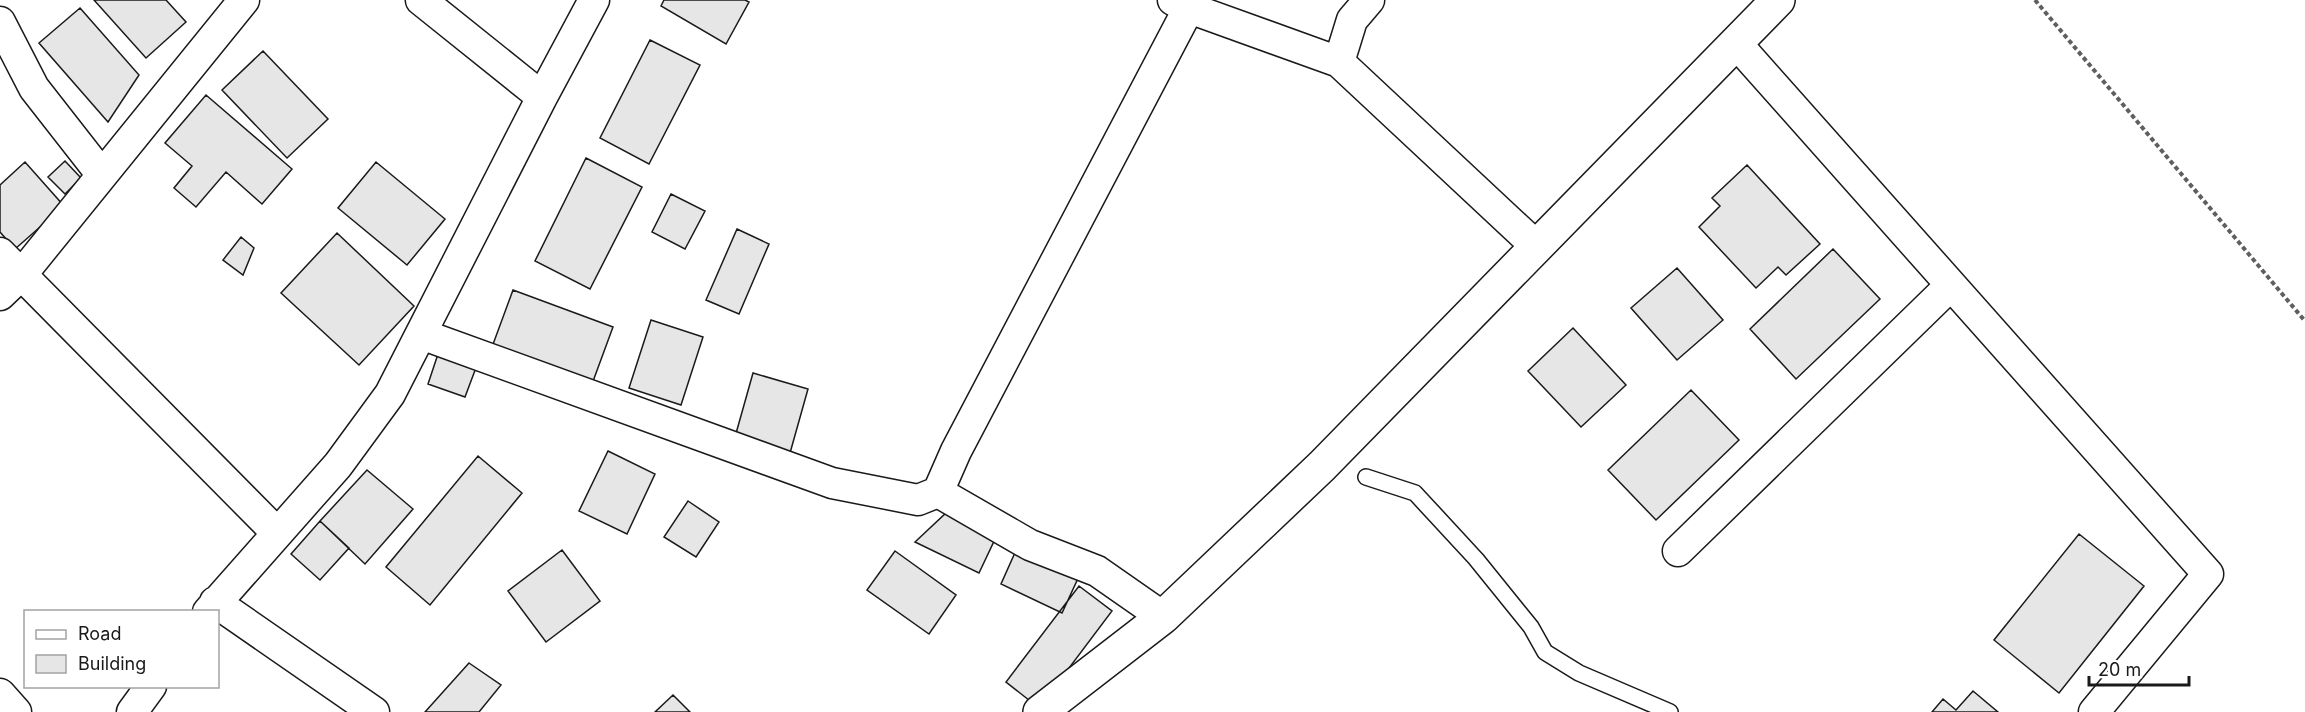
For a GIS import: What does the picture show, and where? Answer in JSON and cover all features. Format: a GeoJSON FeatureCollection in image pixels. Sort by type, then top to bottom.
{"type":"FeatureCollection","features":[{"type":"Feature","properties":{"kind":"street"},"geometry":{"type":"LineString","coordinates":[[0,295],[22,274],[244,0]]}},
{"type":"Feature","properties":{"kind":"street"},"geometry":{"type":"LineString","coordinates":[[421,0],[542,97]]}},
{"type":"Feature","properties":{"kind":"street"},"geometry":{"type":"LineString","coordinates":[[212,607],[345,456],[390,394],[594,0]]}},
{"type":"Feature","properties":{"kind":"street"},"geometry":{"type":"LineString","coordinates":[[1339,62],[1352,20],[1368,0]]}},
{"type":"Feature","properties":{"kind":"street"},"geometry":{"type":"LineString","coordinates":[[1040,712],[1163,617],[1322,465],[1778,0]]}},
{"type":"Feature","properties":{"kind":"street"},"geometry":{"type":"LineString","coordinates":[[421,334],[832,483],[918,500],[938,492],[956,451],[1185,3],[1339,62],[1537,247]]}},
{"type":"Feature","properties":{"kind":"street"},"geometry":{"type":"LineString","coordinates":[[0,22],[34,88],[102,175]]}},
{"type":"Feature","properties":{"kind":"street"},"geometry":{"type":"LineString","coordinates":[[1736,43],[2208,574],[2094,712]]}},
{"type":"Feature","properties":{"kind":"street"},"geometry":{"type":"LineString","coordinates":[[0,253],[277,533]]}},
{"type":"Feature","properties":{"kind":"street"},"geometry":{"type":"LineString","coordinates":[[1678,551],[1951,285]]}},
{"type":"Feature","properties":{"kind":"street"},"geometry":{"type":"LineString","coordinates":[[938,492],[1030,545],[1097,571],[1163,617]]}},
{"type":"Feature","properties":{"kind":"street"},"geometry":{"type":"LineString","coordinates":[[219,612],[374,712]]}},
{"type":"Feature","properties":{"kind":"street"},"geometry":{"type":"LineString","coordinates":[[132,712],[151,688]]}},
{"type":"Feature","properties":{"kind":"street"},"geometry":{"type":"LineString","coordinates":[[0,694],[16,712]]}},
{"type":"Feature","properties":{"kind":"lane"},"geometry":{"type":"LineString","coordinates":[[1366,477],[1415,493],[1476,558],[1531,627],[1545,652],[1579,673],[1670,712]]}},
{"type":"Feature","properties":{"kind":"path"},"geometry":{"type":"LineString","coordinates":[[2035,0],[2305,321]]}},
{"type":"Feature","properties":{"kind":"building"},"geometry":{"type":"Polygon","coordinates":[[[94,0],[166,0],[186,22],[146,58],[94,0]]]}},
{"type":"Feature","properties":{"kind":"building"},"geometry":{"type":"Polygon","coordinates":[[[664,0],[745,0],[749,2],[726,44],[661,6],[664,0]]]}},
{"type":"Feature","properties":{"kind":"building"},"geometry":{"type":"Polygon","coordinates":[[[80,8],[139,75],[108,122],[39,43],[80,8]]]}},
{"type":"Feature","properties":{"kind":"building"},"geometry":{"type":"Polygon","coordinates":[[[650,40],[700,65],[649,164],[600,138],[650,40]]]}},
{"type":"Feature","properties":{"kind":"building"},"geometry":{"type":"Polygon","coordinates":[[[263,51],[328,119],[287,158],[222,90],[263,51]]]}},
{"type":"Feature","properties":{"kind":"building"},"geometry":{"type":"Polygon","coordinates":[[[206,95],[292,169],[262,204],[226,172],[196,207],[174,188],[192,166],[165,143],[206,95]]]}},
{"type":"Feature","properties":{"kind":"building"},"geometry":{"type":"Polygon","coordinates":[[[586,158],[642,187],[590,289],[535,261],[586,158]]]}},
{"type":"Feature","properties":{"kind":"building"},"geometry":{"type":"Polygon","coordinates":[[[65,161],[81,178],[65,194],[48,177],[65,161]]]}},
{"type":"Feature","properties":{"kind":"building"},"geometry":{"type":"Polygon","coordinates":[[[25,162],[64,206],[15,249],[0,232],[0,185],[25,162]]]}},
{"type":"Feature","properties":{"kind":"building"},"geometry":{"type":"Polygon","coordinates":[[[376,162],[445,219],[407,265],[338,208],[376,162]]]}},
{"type":"Feature","properties":{"kind":"building"},"geometry":{"type":"Polygon","coordinates":[[[1747,165],[1820,244],[1786,275],[1778,267],[1756,288],[1699,227],[1720,206],[1712,198],[1747,165]]]}},
{"type":"Feature","properties":{"kind":"building"},"geometry":{"type":"Polygon","coordinates":[[[671,194],[705,211],[685,249],[652,232],[671,194]]]}},
{"type":"Feature","properties":{"kind":"building"},"geometry":{"type":"Polygon","coordinates":[[[737,229],[769,244],[739,314],[706,300],[737,229]]]}},
{"type":"Feature","properties":{"kind":"building"},"geometry":{"type":"Polygon","coordinates":[[[337,233],[414,306],[359,365],[281,293],[337,233]]]}},
{"type":"Feature","properties":{"kind":"building"},"geometry":{"type":"Polygon","coordinates":[[[241,237],[254,248],[243,275],[223,260],[241,237]]]}},
{"type":"Feature","properties":{"kind":"building"},"geometry":{"type":"Polygon","coordinates":[[[1833,249],[1880,299],[1796,379],[1750,329],[1833,249]]]}},
{"type":"Feature","properties":{"kind":"building"},"geometry":{"type":"Polygon","coordinates":[[[1677,268],[1723,320],[1677,360],[1631,308],[1677,268]]]}},
{"type":"Feature","properties":{"kind":"building"},"geometry":{"type":"Polygon","coordinates":[[[513,290],[613,327],[592,384],[492,347],[513,290]]]}},
{"type":"Feature","properties":{"kind":"building"},"geometry":{"type":"Polygon","coordinates":[[[651,320],[703,337],[681,405],[629,388],[651,320]]]}},
{"type":"Feature","properties":{"kind":"building"},"geometry":{"type":"Polygon","coordinates":[[[1573,328],[1626,385],[1581,427],[1528,371],[1573,328]]]}},
{"type":"Feature","properties":{"kind":"building"},"geometry":{"type":"Polygon","coordinates":[[[439,351],[477,365],[465,397],[428,384],[439,351]]]}},
{"type":"Feature","properties":{"kind":"building"},"geometry":{"type":"Polygon","coordinates":[[[753,373],[808,389],[790,453],[735,437],[753,373]]]}},
{"type":"Feature","properties":{"kind":"building"},"geometry":{"type":"Polygon","coordinates":[[[1691,390],[1739,440],[1656,520],[1608,470],[1691,390]]]}},
{"type":"Feature","properties":{"kind":"building"},"geometry":{"type":"Polygon","coordinates":[[[608,451],[655,474],[627,534],[579,511],[608,451]]]}},
{"type":"Feature","properties":{"kind":"building"},"geometry":{"type":"Polygon","coordinates":[[[478,456],[522,493],[430,605],[386,567],[478,456]]]}},
{"type":"Feature","properties":{"kind":"building"},"geometry":{"type":"Polygon","coordinates":[[[367,470],[413,509],[365,564],[320,521],[367,470]]]}},
{"type":"Feature","properties":{"kind":"building"},"geometry":{"type":"Polygon","coordinates":[[[688,501],[719,522],[696,557],[664,537],[688,501]]]}},
{"type":"Feature","properties":{"kind":"building"},"geometry":{"type":"Polygon","coordinates":[[[946,513],[996,537],[979,573],[915,542],[946,513]]]}},
{"type":"Feature","properties":{"kind":"building"},"geometry":{"type":"Polygon","coordinates":[[[320,521],[349,548],[320,580],[291,554],[320,521]]]}},
{"type":"Feature","properties":{"kind":"building"},"geometry":{"type":"Polygon","coordinates":[[[2079,534],[2144,586],[2059,693],[1994,640],[2079,534]]]}},
{"type":"Feature","properties":{"kind":"building"},"geometry":{"type":"Polygon","coordinates":[[[1018,546],[1080,574],[1062,613],[1001,584],[1018,546]]]}},
{"type":"Feature","properties":{"kind":"building"},"geometry":{"type":"Polygon","coordinates":[[[562,550],[600,601],[546,642],[508,591],[562,550]]]}},
{"type":"Feature","properties":{"kind":"building"},"geometry":{"type":"Polygon","coordinates":[[[895,551],[956,595],[929,634],[867,590],[895,551]]]}},
{"type":"Feature","properties":{"kind":"building"},"geometry":{"type":"Polygon","coordinates":[[[1079,586],[1112,611],[1039,708],[1006,682],[1079,586]]]}},
{"type":"Feature","properties":{"kind":"building"},"geometry":{"type":"Polygon","coordinates":[[[469,663],[501,685],[479,712],[425,712],[469,663]]]}},
{"type":"Feature","properties":{"kind":"building"},"geometry":{"type":"Polygon","coordinates":[[[1973,691],[1998,712],[1932,712],[1943,699],[1956,710],[1973,691]]]}},
{"type":"Feature","properties":{"kind":"building"},"geometry":{"type":"Polygon","coordinates":[[[673,695],[690,712],[655,712],[673,695]]]}}]}
